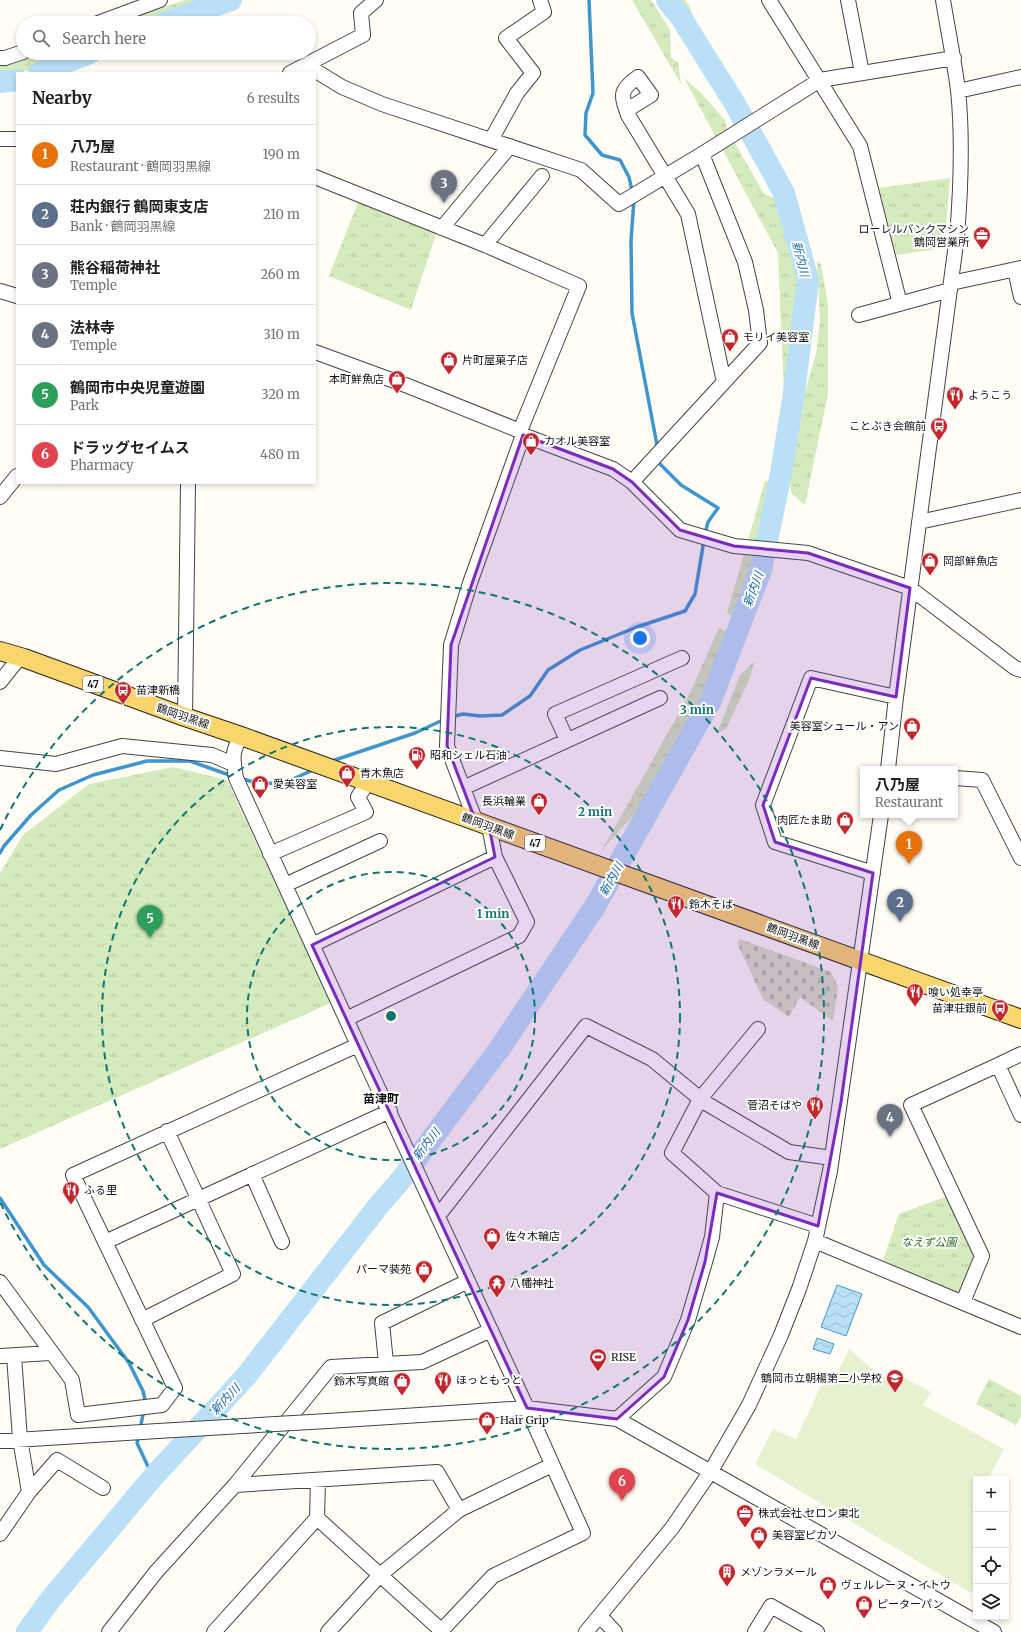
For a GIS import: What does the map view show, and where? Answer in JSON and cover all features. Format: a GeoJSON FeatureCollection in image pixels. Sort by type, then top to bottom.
{"type":"FeatureCollection","features":[{"type":"Feature","properties":{"kind":"main road","name":"鶴岡羽黒線"},"geometry":{"type":"LineString","coordinates":[[0,651],[242,736],[1021,1019]]}},
{"type":"Feature","properties":{"kind":"street"},"geometry":{"type":"LineString","coordinates":[[117,16],[160,0]]}},
{"type":"Feature","properties":{"kind":"street"},"geometry":{"type":"LineString","coordinates":[[316,60],[363,35],[361,13],[376,0]]}},
{"type":"Feature","properties":{"kind":"street"},"geometry":{"type":"LineString","coordinates":[[491,140],[517,93],[533,73],[506,38],[544,12],[540,0]]}},
{"type":"Feature","properties":{"kind":"street"},"geometry":{"type":"LineString","coordinates":[[769,0],[860,146],[900,304]]}},
{"type":"Feature","properties":{"kind":"street"},"geometry":{"type":"LineString","coordinates":[[848,0],[862,73]]}},
{"type":"Feature","properties":{"kind":"street"},"geometry":{"type":"LineString","coordinates":[[888,766],[910,588],[951,287],[961,183],[958,91],[954,58],[943,0]]}},
{"type":"Feature","properties":{"kind":"street"},"geometry":{"type":"LineString","coordinates":[[0,58],[16,54]]}},
{"type":"Feature","properties":{"kind":"street"},"geometry":{"type":"LineString","coordinates":[[306,65],[342,87],[382,104],[581,170],[619,204],[820,80],[954,58]]}},
{"type":"Feature","properties":{"kind":"street"},"geometry":{"type":"LineString","coordinates":[[292,72],[316,60]]}},
{"type":"Feature","properties":{"kind":"street"},"geometry":{"type":"LineString","coordinates":[[958,91],[1021,77]]}},
{"type":"Feature","properties":{"kind":"street"},"geometry":{"type":"LineString","coordinates":[[627,110],[688,214],[724,382]]}},
{"type":"Feature","properties":{"kind":"street"},"geometry":{"type":"LineString","coordinates":[[0,139],[16,139]]}},
{"type":"Feature","properties":{"kind":"street"},"geometry":{"type":"LineString","coordinates":[[442,228],[510,146]]}},
{"type":"Feature","properties":{"kind":"street"},"geometry":{"type":"LineString","coordinates":[[632,482],[760,343],[756,310],[745,262],[706,151]]}},
{"type":"Feature","properties":{"kind":"street"},"geometry":{"type":"LineString","coordinates":[[485,245],[542,176]]}},
{"type":"Feature","properties":{"kind":"street"},"geometry":{"type":"LineString","coordinates":[[316,177],[485,245],[579,286],[521,433],[470,583],[451,646],[447,746],[463,788],[482,824],[495,857],[526,922],[518,936],[346,1019]]}},
{"type":"Feature","properties":{"kind":"street"},"geometry":{"type":"LineString","coordinates":[[859,315],[900,304],[951,287],[1018,269],[1021,297]]}},
{"type":"Feature","properties":{"kind":"street"},"geometry":{"type":"LineString","coordinates":[[0,291],[16,296]]}},
{"type":"Feature","properties":{"kind":"street"},"geometry":{"type":"LineString","coordinates":[[316,352],[408,386],[613,469],[632,482],[680,530],[734,546],[808,553],[910,588],[1014,668],[1021,670]]}},
{"type":"Feature","properties":{"kind":"street"},"geometry":{"type":"LineString","coordinates":[[0,497],[16,477]]}},
{"type":"Feature","properties":{"kind":"street"},"geometry":{"type":"LineString","coordinates":[[185,717],[188,484]]}},
{"type":"Feature","properties":{"kind":"street"},"geometry":{"type":"LineString","coordinates":[[919,522],[1021,500]]}},
{"type":"Feature","properties":{"kind":"street"},"geometry":{"type":"LineString","coordinates":[[0,682],[20,657]]}},
{"type":"Feature","properties":{"kind":"street"},"geometry":{"type":"LineString","coordinates":[[567,740],[555,714],[682,658]]}},
{"type":"Feature","properties":{"kind":"street"},"geometry":{"type":"LineString","coordinates":[[872,873],[776,842],[763,805],[811,678],[896,697]]}},
{"type":"Feature","properties":{"kind":"street"},"geometry":{"type":"LineString","coordinates":[[463,788],[660,698]]}},
{"type":"Feature","properties":{"kind":"street"},"geometry":{"type":"LineString","coordinates":[[242,736],[234,748],[236,778],[284,885],[527,1408],[583,1533],[493,1576],[442,1632],[317,1518]]}},
{"type":"Feature","properties":{"kind":"street"},"geometry":{"type":"LineString","coordinates":[[0,758],[56,764],[122,746],[212,754],[234,764]]}},
{"type":"Feature","properties":{"kind":"street"},"geometry":{"type":"LineString","coordinates":[[958,778],[982,780],[1021,858]]}},
{"type":"Feature","properties":{"kind":"street"},"geometry":{"type":"LineString","coordinates":[[270,854],[366,812],[358,797],[368,782]]}},
{"type":"Feature","properties":{"kind":"street"},"geometry":{"type":"LineString","coordinates":[[586,1632],[672,1528],[711,1471],[749,1405],[782,1335],[815,1241],[832,1158],[881,818]]}},
{"type":"Feature","properties":{"kind":"street"},"geometry":{"type":"LineString","coordinates":[[284,885],[380,841]]}},
{"type":"Feature","properties":{"kind":"street"},"geometry":{"type":"LineString","coordinates":[[312,945],[495,857]]}},
{"type":"Feature","properties":{"kind":"street"},"geometry":{"type":"LineString","coordinates":[[438,1216],[586,1026],[652,1059],[700,1099],[789,1152],[832,1158]]}},
{"type":"Feature","properties":{"kind":"street"},"geometry":{"type":"LineString","coordinates":[[758,1029],[700,1099],[672,1154],[717,1193],[818,1226]]}},
{"type":"Feature","properties":{"kind":"street"},"geometry":{"type":"LineString","coordinates":[[0,1282],[72,1380],[78,1415],[162,1405],[175,1388],[73,1175],[358,1045]]}},
{"type":"Feature","properties":{"kind":"street"},"geometry":{"type":"LineString","coordinates":[[963,1302],[982,1256],[911,1105],[1021,1054]]}},
{"type":"Feature","properties":{"kind":"street"},"geometry":{"type":"LineString","coordinates":[[998,1065],[1021,1115]]}},
{"type":"Feature","properties":{"kind":"street"},"geometry":{"type":"LineString","coordinates":[[105,1242],[252,1174],[388,1108]]}},
{"type":"Feature","properties":{"kind":"street"},"geometry":{"type":"LineString","coordinates":[[142,1320],[233,1274],[167,1131]]}},
{"type":"Feature","properties":{"kind":"street"},"geometry":{"type":"LineString","coordinates":[[252,1174],[282,1242]]}},
{"type":"Feature","properties":{"kind":"street"},"geometry":{"type":"LineString","coordinates":[[617,1418],[664,1377],[688,1320],[705,1262],[712,1237],[717,1193]]}},
{"type":"Feature","properties":{"kind":"street"},"geometry":{"type":"LineString","coordinates":[[815,1241],[1021,1327]]}},
{"type":"Feature","properties":{"kind":"street"},"geometry":{"type":"LineString","coordinates":[[386,1363],[382,1323],[468,1281]]}},
{"type":"Feature","properties":{"kind":"street"},"geometry":{"type":"LineString","coordinates":[[109,1632],[156,1572],[235,1485],[331,1367],[422,1362],[491,1330]]}},
{"type":"Feature","properties":{"kind":"street"},"geometry":{"type":"LineString","coordinates":[[0,1356],[51,1353]]}},
{"type":"Feature","properties":{"kind":"street"},"geometry":{"type":"LineString","coordinates":[[14,1356],[20,1439],[29,1492]]}},
{"type":"Feature","properties":{"kind":"street"},"geometry":{"type":"LineString","coordinates":[[0,1441],[527,1408],[617,1418],[993,1632]]}},
{"type":"Feature","properties":{"kind":"street"},"geometry":{"type":"LineString","coordinates":[[0,1534],[29,1492],[57,1460],[103,1488]]}},
{"type":"Feature","properties":{"kind":"street"},"geometry":{"type":"LineString","coordinates":[[328,1632],[380,1575],[459,1510],[552,1465]]}},
{"type":"Feature","properties":{"kind":"street"},"geometry":{"type":"LineString","coordinates":[[235,1485],[437,1472],[459,1510]]}},
{"type":"Feature","properties":{"kind":"street"},"geometry":{"type":"LineString","coordinates":[[214,1632],[317,1518],[318,1480]]}},
{"type":"Feature","properties":{"kind":"street"},"geometry":{"type":"LineString","coordinates":[[755,1632],[771,1606],[817,1632]]}},
{"type":"Feature","properties":{"kind":"street"},"geometry":{"type":"LineString","coordinates":[[600,1616],[615,1632]]}},
{"type":"Feature","properties":{"kind":"highlighted area"},"geometry":{"type":"Polygon","coordinates":[[[523,435],[613,469],[632,482],[680,530],[734,546],[808,553],[910,588],[896,697],[811,678],[763,805],[775,842],[873,873],[841,1102],[818,1226],[717,1193],[705,1262],[688,1320],[664,1377],[617,1419],[527,1408],[312,945],[495,857],[489,826],[476,822],[447,746],[451,645],[523,435]]]}},
{"type":"Feature","properties":{"kind":"green space"},"geometry":{"type":"Polygon","coordinates":[[[185,0],[207,0],[162,16],[138,16],[185,0]]]}},
{"type":"Feature","properties":{"kind":"green space"},"geometry":{"type":"Polygon","coordinates":[[[632,0],[651,0],[670,30],[671,58],[678,62],[681,84],[632,0]]]}},
{"type":"Feature","properties":{"kind":"green space"},"geometry":{"type":"Polygon","coordinates":[[[674,0],[685,0],[689,5],[700,35],[684,10],[674,0]]]}},
{"type":"Feature","properties":{"kind":"green space"},"geometry":{"type":"Polygon","coordinates":[[[16,60],[57,60],[4,77],[0,76],[0,62],[16,60]]]}},
{"type":"Feature","properties":{"kind":"green space"},"geometry":{"type":"Polygon","coordinates":[[[684,78],[701,93],[725,120],[727,129],[764,194],[779,199],[803,278],[796,343],[784,394],[778,253],[684,78]]]}},
{"type":"Feature","properties":{"kind":"green space"},"geometry":{"type":"Polygon","coordinates":[[[950,178],[944,248],[896,255],[879,188],[950,178]]]}},
{"type":"Feature","properties":{"kind":"green space"},"geometry":{"type":"Polygon","coordinates":[[[358,202],[437,231],[411,310],[329,276],[358,202]]]}},
{"type":"Feature","properties":{"kind":"green space"},"geometry":{"type":"Polygon","coordinates":[[[817,261],[821,264],[828,304],[828,394],[805,505],[791,493],[789,468],[801,406],[816,354],[820,321],[817,261]]]}},
{"type":"Feature","properties":{"kind":"green space"},"geometry":{"type":"Polygon","coordinates":[[[773,480],[754,580],[738,619],[727,613],[765,481],[773,480]]]}},
{"type":"Feature","properties":{"kind":"green space"},"geometry":{"type":"Polygon","coordinates":[[[719,628],[731,633],[704,703],[675,753],[631,818],[602,850],[689,695],[719,628]]]}},
{"type":"Feature","properties":{"kind":"green space"},"geometry":{"type":"Polygon","coordinates":[[[755,661],[749,680],[726,729],[717,733],[740,675],[755,661]]]}},
{"type":"Feature","properties":{"kind":"green space"},"geometry":{"type":"Polygon","coordinates":[[[173,767],[227,780],[331,1003],[0,1149],[0,873],[23,835],[89,784],[173,767]]]}},
{"type":"Feature","properties":{"kind":"green space"},"geometry":{"type":"Polygon","coordinates":[[[740,939],[831,972],[838,987],[833,1021],[800,997],[789,1017],[763,999],[737,943],[740,939]]]}},
{"type":"Feature","properties":{"kind":"green space","name":"なえず公園"},"geometry":{"type":"Polygon","coordinates":[[[947,1196],[976,1258],[961,1296],[883,1260],[899,1214],[947,1196]]]}},
{"type":"Feature","properties":{"kind":"green space"},"geometry":{"type":"Polygon","coordinates":[[[849,1349],[871,1368],[889,1379],[893,1372],[931,1392],[923,1405],[1004,1449],[990,1476],[973,1476],[973,1589],[971,1593],[755,1464],[773,1429],[796,1439],[824,1379],[837,1384],[841,1373],[838,1372],[849,1349]]]}},
{"type":"Feature","properties":{"kind":"green space"},"geometry":{"type":"Polygon","coordinates":[[[989,1379],[1021,1396],[1021,1416],[1016,1425],[976,1404],[989,1379]]]}},
{"type":"Feature","properties":{"kind":"water"},"geometry":{"type":"Polygon","coordinates":[[[837,1285],[862,1294],[846,1336],[821,1327],[837,1285]]]}},
{"type":"Feature","properties":{"kind":"water"},"geometry":{"type":"Polygon","coordinates":[[[817,1338],[834,1344],[830,1354],[813,1349],[817,1338]]]}},
{"type":"Feature","properties":{"kind":"waterway"},"geometry":{"type":"LineString","coordinates":[[184,16],[231,0]]}},
{"type":"Feature","properties":{"kind":"waterway"},"geometry":{"type":"LineString","coordinates":[[589,0],[593,93],[586,113],[585,135],[602,155],[620,160],[629,177],[632,191]]}},
{"type":"Feature","properties":{"kind":"waterway","name":"新内川"},"geometry":{"type":"LineString","coordinates":[[27,1632],[50,1600],[153,1477],[247,1375],[379,1205],[400,1181],[500,1048],[594,908],[711,700],[761,570],[781,473],[794,393],[808,280],[784,193],[735,104],[680,16],[667,0]]}},
{"type":"Feature","properties":{"kind":"waterway"},"geometry":{"type":"LineString","coordinates":[[42,72],[72,60]]}},
{"type":"Feature","properties":{"kind":"waterway"},"geometry":{"type":"LineString","coordinates":[[0,82],[16,80]]}},
{"type":"Feature","properties":{"kind":"waterway"},"geometry":{"type":"LineString","coordinates":[[634,199],[631,241],[632,313],[657,445],[655,448]]}},
{"type":"Feature","properties":{"kind":"waterway"},"geometry":{"type":"LineString","coordinates":[[656,460],[681,485],[718,508],[708,522],[705,534]]}},
{"type":"Feature","properties":{"kind":"waterway"},"geometry":{"type":"LineString","coordinates":[[451,717],[463,714],[480,716],[502,715],[530,696],[548,670],[580,650],[637,627],[685,611],[695,594],[704,540]]}},
{"type":"Feature","properties":{"kind":"waterway"},"geometry":{"type":"LineString","coordinates":[[329,762],[415,733],[445,719]]}},
{"type":"Feature","properties":{"kind":"waterway"},"geometry":{"type":"LineString","coordinates":[[0,853],[4,846],[31,815],[59,790],[93,775],[147,761],[190,761],[232,776]]}},
{"type":"Feature","properties":{"kind":"waterway"},"geometry":{"type":"LineString","coordinates":[[240,778],[253,782],[282,784],[315,769]]}},
{"type":"Feature","properties":{"kind":"waterway"},"geometry":{"type":"LineString","coordinates":[[0,1198],[44,1265],[88,1307],[129,1363],[143,1391],[146,1404]]}},
{"type":"Feature","properties":{"kind":"waterway"},"geometry":{"type":"LineString","coordinates":[[140,1429],[144,1410]]}},
{"type":"Feature","properties":{"kind":"waterway"},"geometry":{"type":"LineString","coordinates":[[139,1435],[137,1443],[153,1477]]}},
{"type":"Feature","properties":{"kind":"place","name":"熊谷稲荷神社"},"geometry":{"type":"Point","coordinates":[444,203]}},
{"type":"Feature","properties":{"kind":"place","name":"ローレルバンクマシン 鶴岡営業所"},"geometry":{"type":"Point","coordinates":[982,250]}},
{"type":"Feature","properties":{"kind":"place","name":"モリイ美容室"},"geometry":{"type":"Point","coordinates":[730,352]}},
{"type":"Feature","properties":{"kind":"place","name":"片町屋菓子店"},"geometry":{"type":"Point","coordinates":[449,375]}},
{"type":"Feature","properties":{"kind":"place","name":"本町鮮魚店"},"geometry":{"type":"Point","coordinates":[397,394]}},
{"type":"Feature","properties":{"kind":"place","name":"ようこう"},"geometry":{"type":"Point","coordinates":[955,410]}},
{"type":"Feature","properties":{"kind":"place","name":"ことぶき会館前"},"geometry":{"type":"Point","coordinates":[939,441]}},
{"type":"Feature","properties":{"kind":"place","name":"カオル美容室"},"geometry":{"type":"Point","coordinates":[531,456]}},
{"type":"Feature","properties":{"kind":"place","name":"岡部鮮魚店"},"geometry":{"type":"Point","coordinates":[930,576]}},
{"type":"Feature","properties":{"kind":"place","name":"苗津新橋"},"geometry":{"type":"Point","coordinates":[123,705]}},
{"type":"Feature","properties":{"kind":"place","name":"美容室シュール・アン"},"geometry":{"type":"Point","coordinates":[912,741]}},
{"type":"Feature","properties":{"kind":"place","name":"昭和シェル石油"},"geometry":{"type":"Point","coordinates":[417,770]}},
{"type":"Feature","properties":{"kind":"place","name":"青木魚店"},"geometry":{"type":"Point","coordinates":[347,788]}},
{"type":"Feature","properties":{"kind":"place","name":"愛美容室"},"geometry":{"type":"Point","coordinates":[260,799]}},
{"type":"Feature","properties":{"kind":"place","name":"長浜輪業"},"geometry":{"type":"Point","coordinates":[539,816]}},
{"type":"Feature","properties":{"kind":"place","name":"肉匠たま助"},"geometry":{"type":"Point","coordinates":[845,835]}},
{"type":"Feature","properties":{"kind":"place","name":"八乃屋"},"geometry":{"type":"Point","coordinates":[909,864]}},
{"type":"Feature","properties":{"kind":"place","name":"鈴木そば"},"geometry":{"type":"Point","coordinates":[676,919]}},
{"type":"Feature","properties":{"kind":"place","name":"荘内銀行 鶴岡東支店"},"geometry":{"type":"Point","coordinates":[900,922]}},
{"type":"Feature","properties":{"kind":"place","name":"鶴岡市中央児童遊園"},"geometry":{"type":"Point","coordinates":[150,938]}},
{"type":"Feature","properties":{"kind":"place","name":"喰い処幸亭"},"geometry":{"type":"Point","coordinates":[915,1007]}},
{"type":"Feature","properties":{"kind":"place","name":"苗津荘銀前"},"geometry":{"type":"Point","coordinates":[1000,1023]}},
{"type":"Feature","properties":{"kind":"place","name":"菅沼そばや"},"geometry":{"type":"Point","coordinates":[815,1120]}},
{"type":"Feature","properties":{"kind":"place","name":"法林寺"},"geometry":{"type":"Point","coordinates":[890,1137]}},
{"type":"Feature","properties":{"kind":"place","name":"ふる里"},"geometry":{"type":"Point","coordinates":[71,1205]}},
{"type":"Feature","properties":{"kind":"place","name":"佐々木輪店"},"geometry":{"type":"Point","coordinates":[492,1251]}},
{"type":"Feature","properties":{"kind":"place","name":"パーマ装苑"},"geometry":{"type":"Point","coordinates":[424,1284]}},
{"type":"Feature","properties":{"kind":"place","name":"八幡神社"},"geometry":{"type":"Point","coordinates":[497,1298]}},
{"type":"Feature","properties":{"kind":"place","name":"RISE"},"geometry":{"type":"Point","coordinates":[598,1372]}},
{"type":"Feature","properties":{"kind":"place","name":"鶴岡市立朝楊第二小学校"},"geometry":{"type":"Point","coordinates":[895,1393]}},
{"type":"Feature","properties":{"kind":"place","name":"ほっともっと"},"geometry":{"type":"Point","coordinates":[443,1395]}},
{"type":"Feature","properties":{"kind":"place","name":"鈴木写真館"},"geometry":{"type":"Point","coordinates":[402,1396]}},
{"type":"Feature","properties":{"kind":"place","name":"Hair Grip"},"geometry":{"type":"Point","coordinates":[487,1435]}},
{"type":"Feature","properties":{"kind":"place","name":"ドラッグセイムス"},"geometry":{"type":"Point","coordinates":[622,1501]}},
{"type":"Feature","properties":{"kind":"place","name":"株式会社 セロン東北"},"geometry":{"type":"Point","coordinates":[745,1528]}},
{"type":"Feature","properties":{"kind":"place","name":"美容室ピカソ"},"geometry":{"type":"Point","coordinates":[759,1550]}},
{"type":"Feature","properties":{"kind":"place","name":"メゾンラメール"},"geometry":{"type":"Point","coordinates":[727,1587]}},
{"type":"Feature","properties":{"kind":"place","name":"ヴェルレーヌ・イトウ"},"geometry":{"type":"Point","coordinates":[828,1600]}},
{"type":"Feature","properties":{"kind":"place","name":"ピーターパン"},"geometry":{"type":"Point","coordinates":[864,1619]}},
{"type":"Feature","properties":{"kind":"district","name":"苗津町"},"geometry":{"type":"Point","coordinates":[381,1098]}}]}
